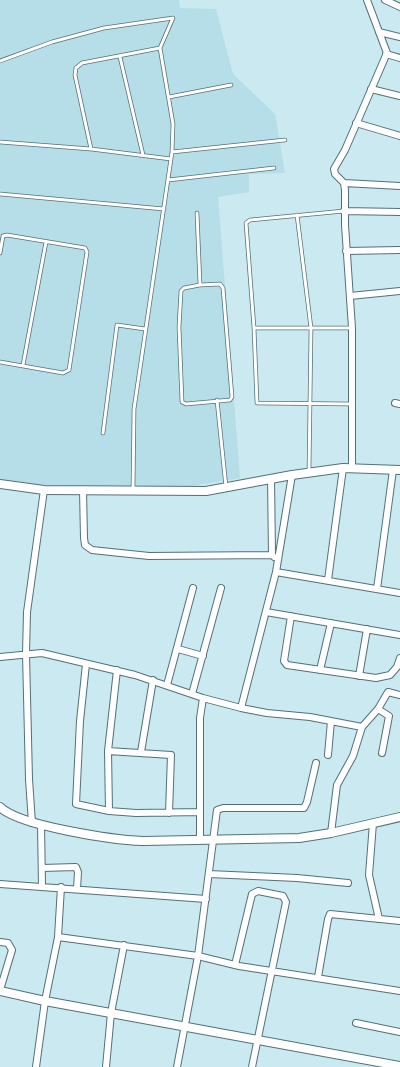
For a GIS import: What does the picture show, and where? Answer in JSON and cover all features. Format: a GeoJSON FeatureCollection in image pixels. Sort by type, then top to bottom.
{"type":"FeatureCollection","features":[{"type":"Feature","properties":{"kind":"street"},"geometry":{"type":"LineString","coordinates":[[366,0],[386,54],[341,157],[334,169],[336,176],[344,184],[400,186]]}},
{"type":"Feature","properties":{"kind":"street"},"geometry":{"type":"LineString","coordinates":[[385,0],[400,7]]}},
{"type":"Feature","properties":{"kind":"street"},"geometry":{"type":"LineString","coordinates":[[379,32],[400,37]]}},
{"type":"Feature","properties":{"kind":"street"},"geometry":{"type":"LineString","coordinates":[[386,54],[400,58]]}},
{"type":"Feature","properties":{"kind":"street"},"geometry":{"type":"LineString","coordinates":[[371,89],[400,96]]}},
{"type":"Feature","properties":{"kind":"street"},"geometry":{"type":"LineString","coordinates":[[356,122],[400,136]]}},
{"type":"Feature","properties":{"kind":"street"},"geometry":{"type":"LineString","coordinates":[[344,184],[346,251],[352,328],[352,468]]}},
{"type":"Feature","properties":{"kind":"street"},"geometry":{"type":"LineString","coordinates":[[344,211],[400,212]]}},
{"type":"Feature","properties":{"kind":"street"},"geometry":{"type":"LineString","coordinates":[[346,251],[400,250]]}},
{"type":"Feature","properties":{"kind":"street"},"geometry":{"type":"LineString","coordinates":[[350,296],[400,291]]}},
{"type":"Feature","properties":{"kind":"street"},"geometry":{"type":"LineString","coordinates":[[328,580],[343,468]]}},
{"type":"Feature","properties":{"kind":"street"},"geometry":{"type":"LineString","coordinates":[[0,484],[44,490],[206,491],[272,478],[343,468],[396,470],[377,589]]}},
{"type":"Feature","properties":{"kind":"street"},"geometry":{"type":"LineString","coordinates":[[241,708],[279,559],[292,475]]}},
{"type":"Feature","properties":{"kind":"street"},"geometry":{"type":"LineString","coordinates":[[272,478],[272,555]]}},
{"type":"Feature","properties":{"kind":"street"},"geometry":{"type":"LineString","coordinates":[[32,823],[29,779],[26,654],[27,612],[44,490]]}},
{"type":"Feature","properties":{"kind":"street"},"geometry":{"type":"LineString","coordinates":[[83,490],[85,545],[92,550],[149,556],[272,555],[279,559]]}},
{"type":"Feature","properties":{"kind":"street"},"geometry":{"type":"LineString","coordinates":[[276,572],[400,593]]}},
{"type":"Feature","properties":{"kind":"street"},"geometry":{"type":"LineString","coordinates":[[167,685],[193,588]]}},
{"type":"Feature","properties":{"kind":"street"},"geometry":{"type":"LineString","coordinates":[[192,694],[221,588]]}},
{"type":"Feature","properties":{"kind":"street"},"geometry":{"type":"LineString","coordinates":[[266,612],[400,635]]}},
{"type":"Feature","properties":{"kind":"street"},"geometry":{"type":"LineString","coordinates":[[291,616],[284,663],[290,666],[376,678],[390,675],[397,667],[400,658]]}},
{"type":"Feature","properties":{"kind":"street"},"geometry":{"type":"LineString","coordinates":[[320,670],[331,623]]}},
{"type":"Feature","properties":{"kind":"street"},"geometry":{"type":"LineString","coordinates":[[359,676],[367,629]]}},
{"type":"Feature","properties":{"kind":"street"},"geometry":{"type":"LineString","coordinates":[[178,648],[203,656]]}},
{"type":"Feature","properties":{"kind":"street"},"geometry":{"type":"LineString","coordinates":[[0,657],[42,653],[154,680],[203,698],[241,708],[362,727]]}},
{"type":"Feature","properties":{"kind":"street"},"geometry":{"type":"LineString","coordinates":[[86,664],[76,802],[78,805],[109,811],[136,813],[200,812]]}},
{"type":"Feature","properties":{"kind":"street"},"geometry":{"type":"LineString","coordinates":[[109,811],[108,751],[116,670]]}},
{"type":"Feature","properties":{"kind":"street"},"geometry":{"type":"LineString","coordinates":[[141,752],[154,680]]}},
{"type":"Feature","properties":{"kind":"street"},"geometry":{"type":"LineString","coordinates":[[331,833],[337,785],[353,756],[362,727],[378,709],[388,692],[400,695]]}},
{"type":"Feature","properties":{"kind":"street"},"geometry":{"type":"LineString","coordinates":[[200,840],[200,718],[203,698]]}},
{"type":"Feature","properties":{"kind":"street"},"geometry":{"type":"LineString","coordinates":[[378,709],[389,716],[382,753]]}},
{"type":"Feature","properties":{"kind":"street"},"geometry":{"type":"LineString","coordinates":[[328,755],[331,721]]}},
{"type":"Feature","properties":{"kind":"street"},"geometry":{"type":"LineString","coordinates":[[108,751],[141,752],[172,756],[169,813]]}},
{"type":"Feature","properties":{"kind":"street"},"geometry":{"type":"LineString","coordinates":[[177,1067],[183,1026],[198,956],[217,810],[220,808],[304,808],[307,802],[316,762]]}},
{"type":"Feature","properties":{"kind":"street"},"geometry":{"type":"LineString","coordinates":[[0,807],[10,815]]}},
{"type":"Feature","properties":{"kind":"street"},"geometry":{"type":"LineString","coordinates":[[0,814],[10,815],[41,825],[133,841],[213,841],[299,838],[331,833],[400,816]]}},
{"type":"Feature","properties":{"kind":"street"},"geometry":{"type":"LineString","coordinates":[[373,823],[369,877],[379,919]]}},
{"type":"Feature","properties":{"kind":"street"},"geometry":{"type":"LineString","coordinates":[[41,825],[42,886]]}},
{"type":"Feature","properties":{"kind":"street"},"geometry":{"type":"LineString","coordinates":[[42,868],[76,867],[78,872],[78,889]]}},
{"type":"Feature","properties":{"kind":"street"},"geometry":{"type":"LineString","coordinates":[[209,874],[297,878],[348,883]]}},
{"type":"Feature","properties":{"kind":"street"},"geometry":{"type":"LineString","coordinates":[[0,884],[61,887],[206,899]]}},
{"type":"Feature","properties":{"kind":"street"},"geometry":{"type":"LineString","coordinates":[[36,1067],[45,1001],[58,937],[61,887]]}},
{"type":"Feature","properties":{"kind":"street"},"geometry":{"type":"LineString","coordinates":[[235,965],[252,894],[258,891],[283,896],[286,900],[252,1067]]}},
{"type":"Feature","properties":{"kind":"street"},"geometry":{"type":"LineString","coordinates":[[318,977],[329,915],[400,921]]}},
{"type":"Feature","properties":{"kind":"street"},"geometry":{"type":"LineString","coordinates":[[58,937],[198,956],[235,965],[400,991]]}},
{"type":"Feature","properties":{"kind":"street"},"geometry":{"type":"LineString","coordinates":[[0,942],[8,944],[12,950],[0,991],[45,1001],[400,1066]]}},
{"type":"Feature","properties":{"kind":"street"},"geometry":{"type":"LineString","coordinates":[[106,1067],[111,1012],[124,945]]}},
{"type":"Feature","properties":{"kind":"street"},"geometry":{"type":"LineString","coordinates":[[356,1023],[400,1032]]}},
{"type":"Feature","properties":{"kind":"lane"},"geometry":{"type":"LineString","coordinates":[[0,61],[52,42],[104,28],[172,17],[174,20],[160,48],[173,124],[172,152],[134,409],[134,491]]}},
{"type":"Feature","properties":{"kind":"lane"},"geometry":{"type":"LineString","coordinates":[[91,149],[75,74],[76,68],[82,63],[120,57],[160,48]]}},
{"type":"Feature","properties":{"kind":"lane"},"geometry":{"type":"LineString","coordinates":[[120,57],[143,155]]}},
{"type":"Feature","properties":{"kind":"lane"},"geometry":{"type":"LineString","coordinates":[[169,97],[231,85]]}},
{"type":"Feature","properties":{"kind":"lane"},"geometry":{"type":"LineString","coordinates":[[172,152],[285,140]]}},
{"type":"Feature","properties":{"kind":"lane"},"geometry":{"type":"LineString","coordinates":[[0,142],[91,149],[171,158]]}},
{"type":"Feature","properties":{"kind":"lane"},"geometry":{"type":"LineString","coordinates":[[168,180],[274,168]]}},
{"type":"Feature","properties":{"kind":"lane"},"geometry":{"type":"LineString","coordinates":[[0,194],[164,209]]}},
{"type":"Feature","properties":{"kind":"lane"},"geometry":{"type":"LineString","coordinates":[[344,211],[297,215],[246,222],[254,328],[257,403],[309,402],[353,404]]}},
{"type":"Feature","properties":{"kind":"lane"},"geometry":{"type":"LineString","coordinates":[[197,213],[200,285]]}},
{"type":"Feature","properties":{"kind":"lane"},"geometry":{"type":"LineString","coordinates":[[297,215],[311,328],[309,472]]}},
{"type":"Feature","properties":{"kind":"lane"},"geometry":{"type":"LineString","coordinates":[[0,253],[4,235],[85,248],[87,250],[69,370],[63,373],[0,362]]}},
{"type":"Feature","properties":{"kind":"lane"},"geometry":{"type":"LineString","coordinates":[[23,365],[46,242]]}},
{"type":"Feature","properties":{"kind":"lane"},"geometry":{"type":"LineString","coordinates":[[220,284],[223,288],[232,398],[230,400],[186,404],[182,402],[179,326],[181,291],[184,288],[200,285],[220,284]]}},
{"type":"Feature","properties":{"kind":"lane"},"geometry":{"type":"LineString","coordinates":[[102,433],[117,325],[145,329]]}},
{"type":"Feature","properties":{"kind":"lane"},"geometry":{"type":"LineString","coordinates":[[254,328],[352,328]]}},
{"type":"Feature","properties":{"kind":"lane"},"geometry":{"type":"LineString","coordinates":[[217,400],[226,487]]}},
{"type":"Feature","properties":{"kind":"shaded area"},"geometry":{"type":"Polygon","coordinates":[[[0,0],[179,0],[180,8],[216,9],[233,74],[275,114],[285,173],[249,174],[249,192],[218,197],[240,478],[192,486],[38,485],[0,479],[0,0]]]}}]}
